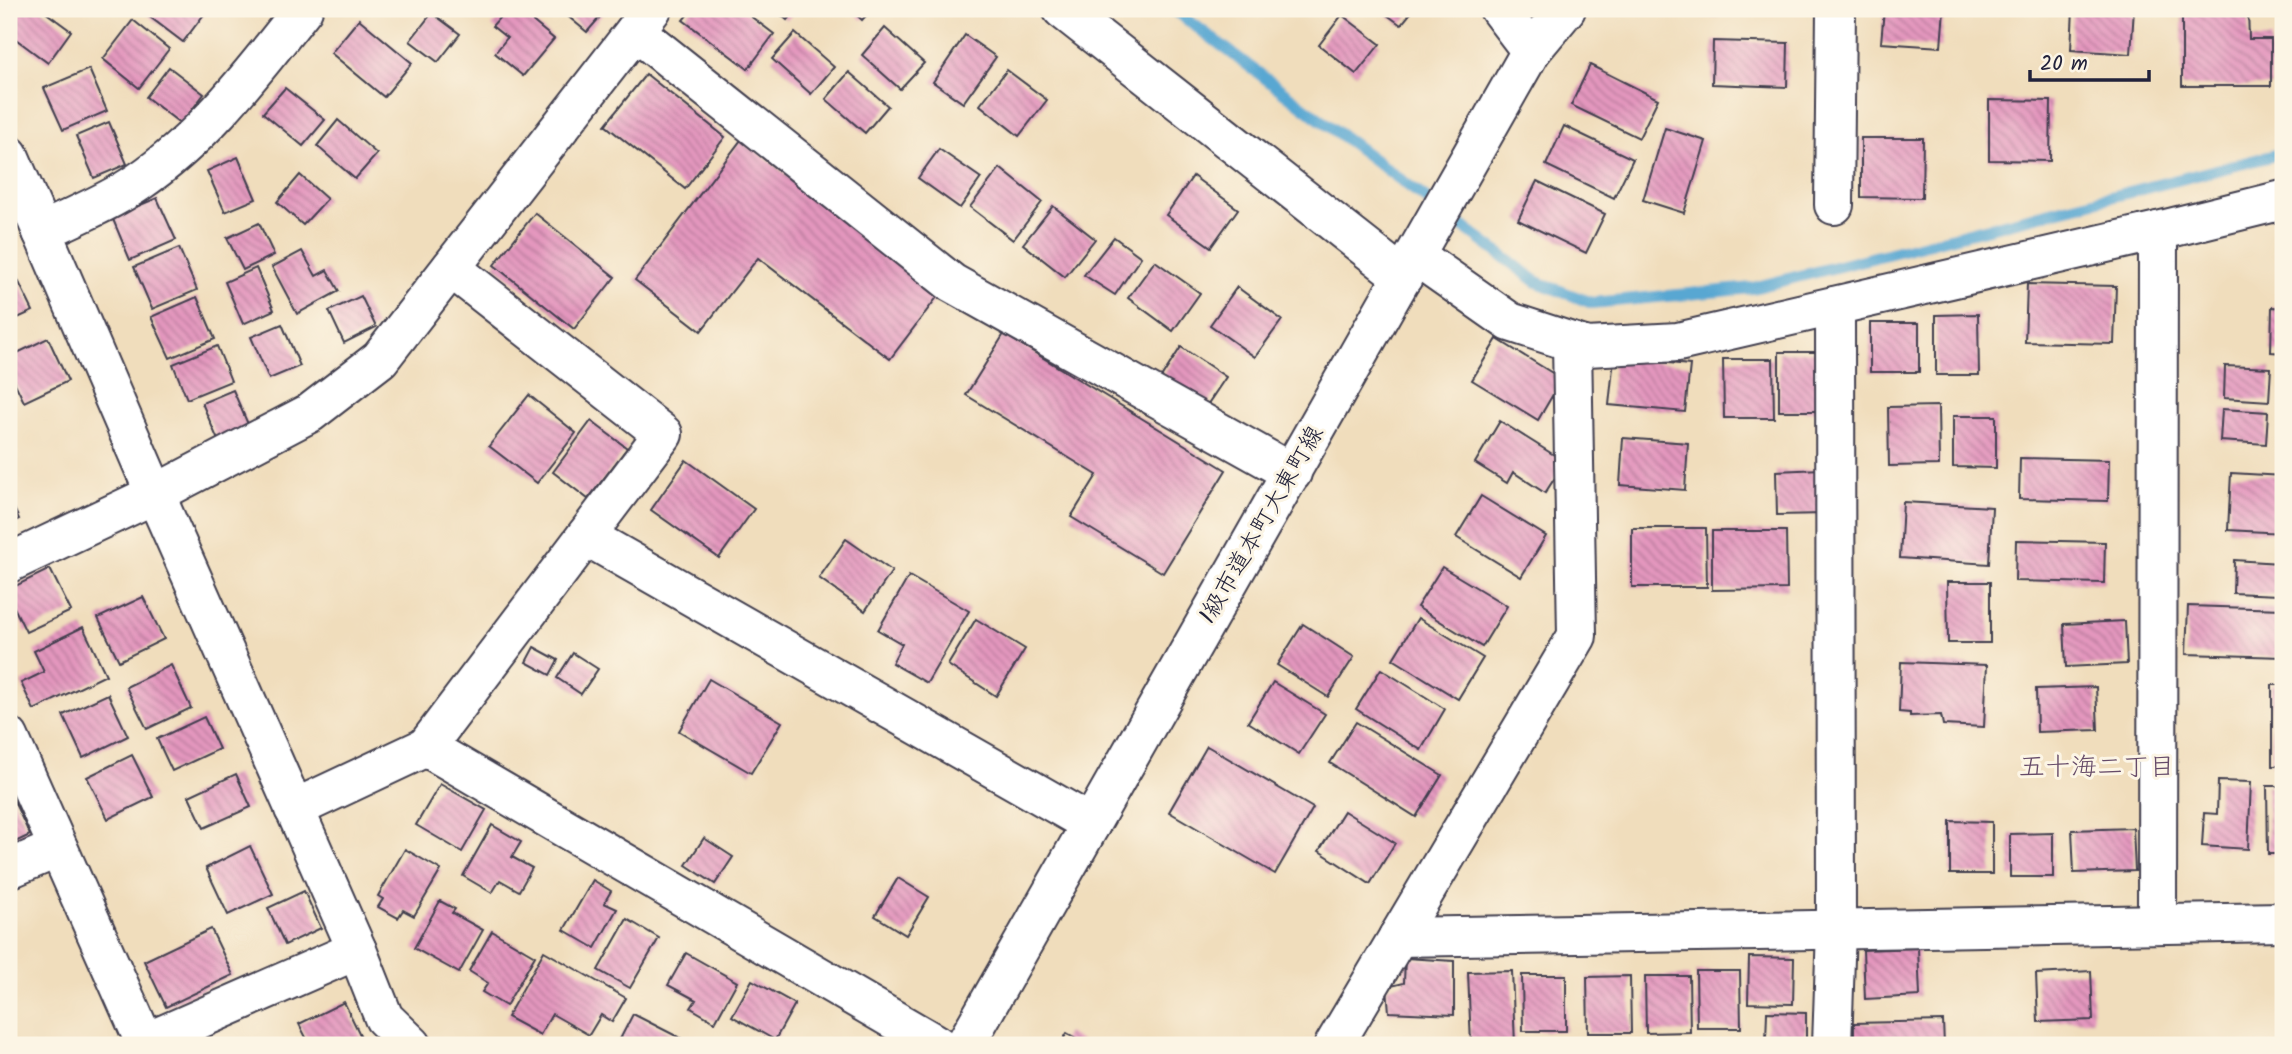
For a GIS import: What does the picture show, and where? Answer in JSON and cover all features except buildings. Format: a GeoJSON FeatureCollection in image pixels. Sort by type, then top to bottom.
{"type":"FeatureCollection","features":[{"type":"Feature","properties":{"kind":"street"},"geometry":{"type":"LineString","coordinates":[[42,232],[136,184],[195,138],[241,88],[303,9]]}},
{"type":"Feature","properties":{"kind":"street"},"geometry":{"type":"LineString","coordinates":[[1062,9],[1409,267],[1510,322],[1587,346],[1678,342],[2283,200]]}},
{"type":"Feature","properties":{"kind":"street"},"geometry":{"type":"LineString","coordinates":[[1499,9],[1531,51]]}},
{"type":"Feature","properties":{"kind":"street","name":"1級市道本町大東町線"},"geometry":{"type":"LineString","coordinates":[[965,1045],[1531,51],[1566,9]]}},
{"type":"Feature","properties":{"kind":"street"},"geometry":{"type":"LineString","coordinates":[[1834,205],[1836,9]]}},
{"type":"Feature","properties":{"kind":"street"},"geometry":{"type":"LineString","coordinates":[[9,563],[155,494],[310,413],[380,359],[643,20],[952,283],[1292,473]]}},
{"type":"Feature","properties":{"kind":"street"},"geometry":{"type":"LineString","coordinates":[[9,155],[155,494],[357,950],[384,1018],[412,1045]]}},
{"type":"Feature","properties":{"kind":"street"},"geometry":{"type":"LineString","coordinates":[[2157,924],[2158,231]]}},
{"type":"Feature","properties":{"kind":"street"},"geometry":{"type":"LineString","coordinates":[[294,809],[426,747],[663,435],[451,268]]}},
{"type":"Feature","properties":{"kind":"street"},"geometry":{"type":"LineString","coordinates":[[1832,1045],[1836,929],[1835,306]]}},
{"type":"Feature","properties":{"kind":"street"},"geometry":{"type":"LineString","coordinates":[[1334,1045],[1577,636],[1572,342]]}},
{"type":"Feature","properties":{"kind":"street"},"geometry":{"type":"LineString","coordinates":[[586,536],[1091,824]]}},
{"type":"Feature","properties":{"kind":"street"},"geometry":{"type":"LineString","coordinates":[[9,737],[142,1044],[357,950]]}},
{"type":"Feature","properties":{"kind":"street"},"geometry":{"type":"LineString","coordinates":[[426,747],[937,1045]]}},
{"type":"Feature","properties":{"kind":"street"},"geometry":{"type":"LineString","coordinates":[[9,869],[58,848]]}},
{"type":"Feature","properties":{"kind":"street"},"geometry":{"type":"LineString","coordinates":[[1398,937],[2283,922]]}},
{"type":"Feature","properties":{"kind":"waterway"},"geometry":{"type":"LineString","coordinates":[[1173,9],[1537,282],[1592,303],[1753,288],[2283,153]]}},
{"type":"Feature","properties":{"kind":"district","name":"五十海二丁目"},"geometry":{"type":"Point","coordinates":[2097,768]}}]}
